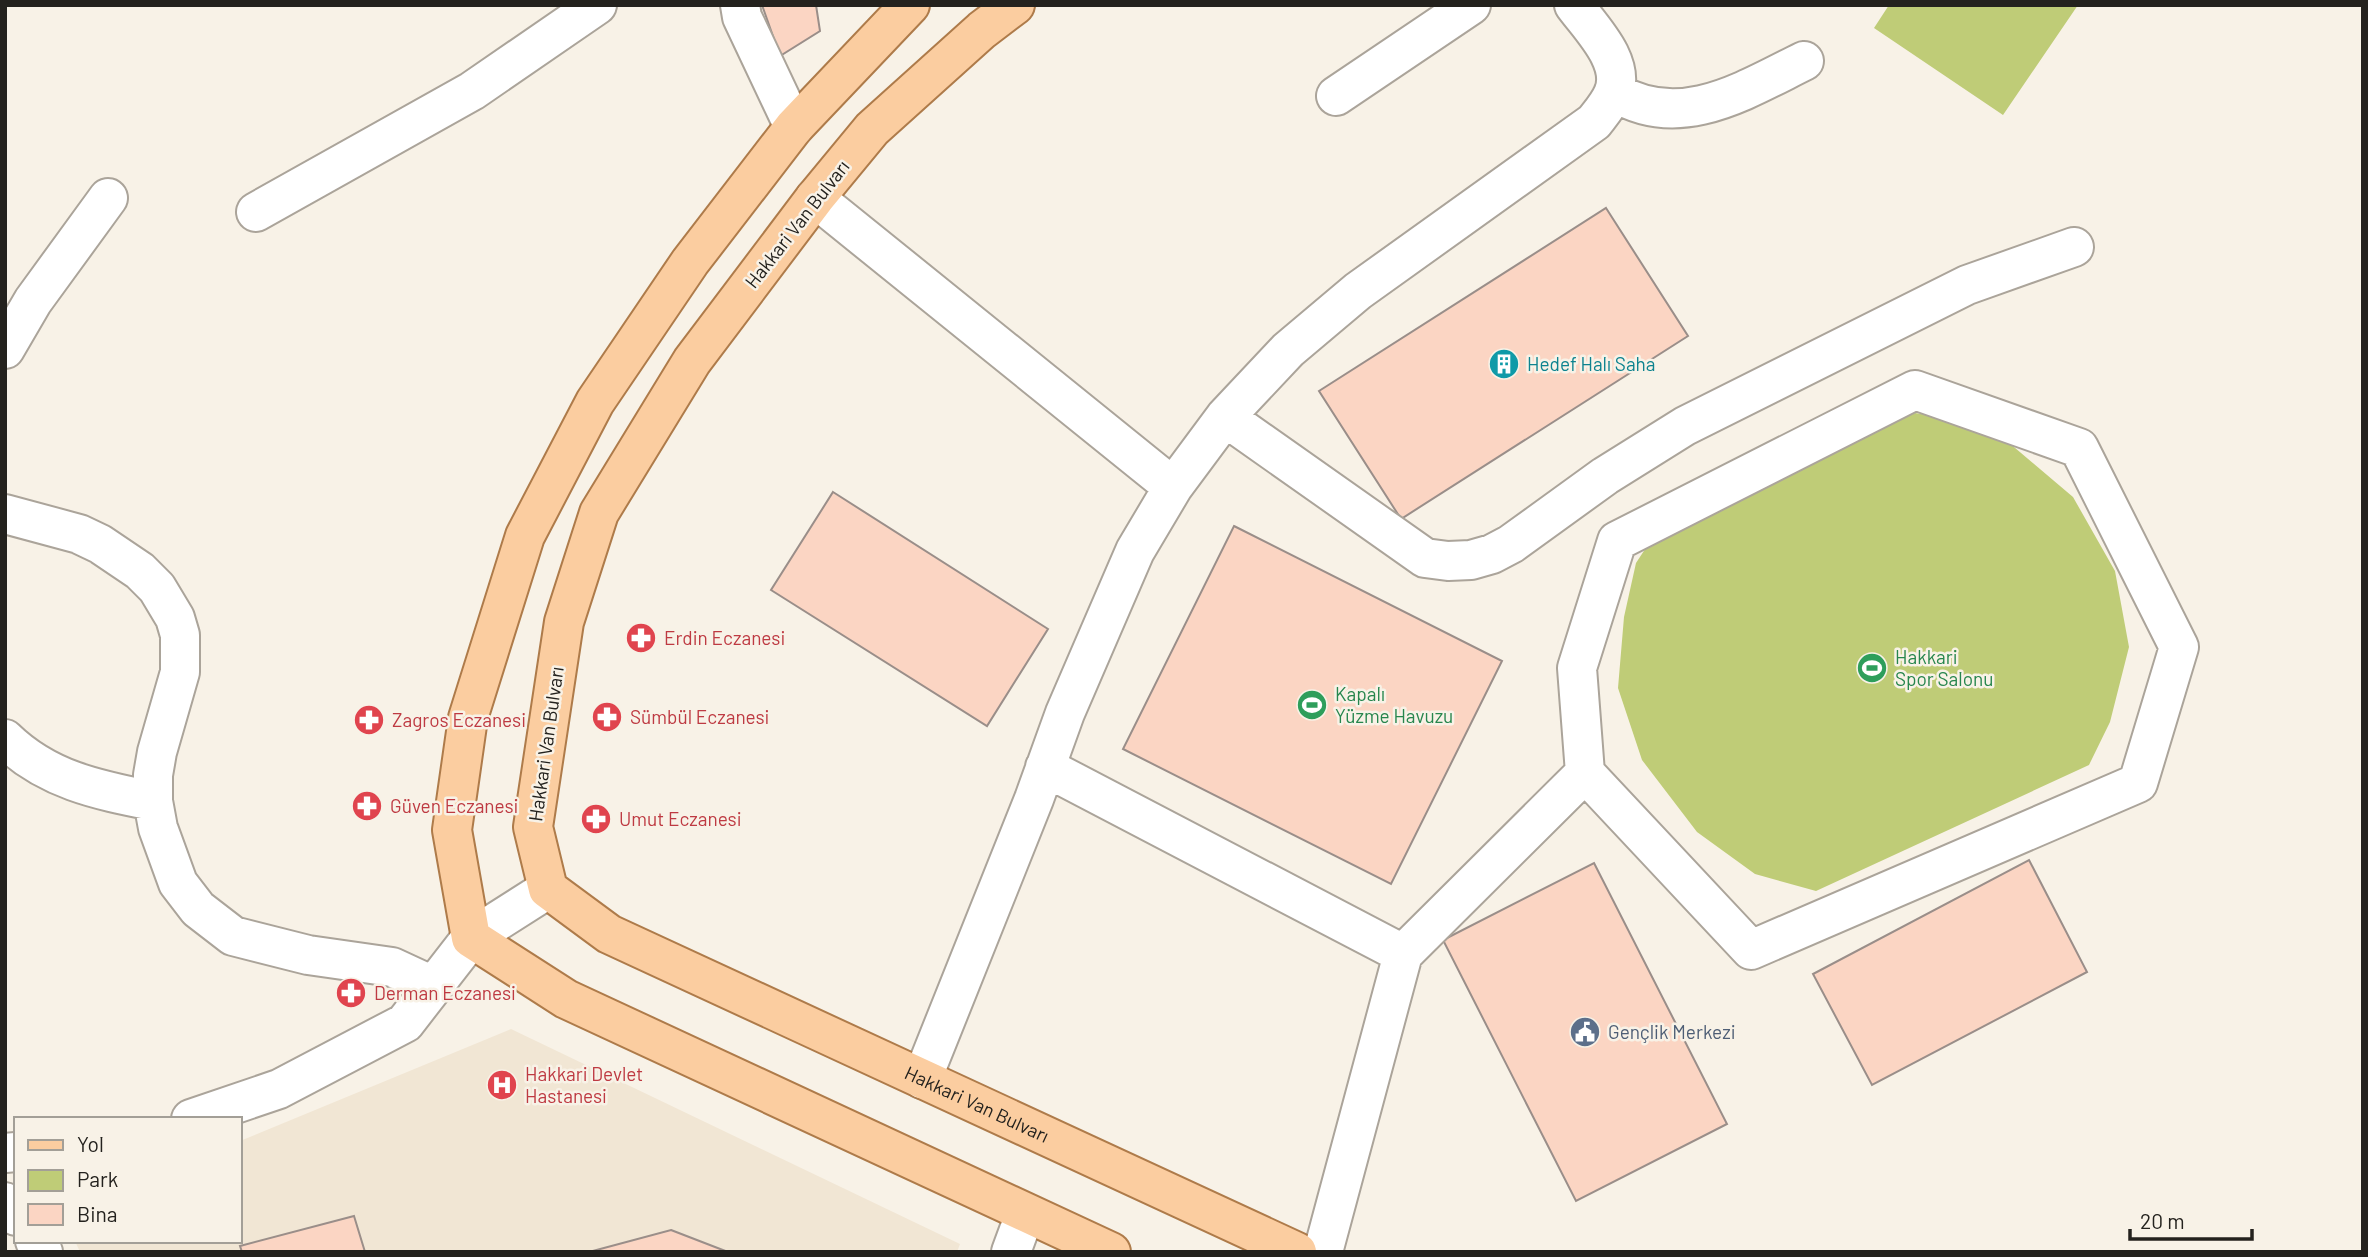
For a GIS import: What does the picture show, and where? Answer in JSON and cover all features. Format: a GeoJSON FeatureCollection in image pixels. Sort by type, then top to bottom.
{"type":"FeatureCollection","features":[{"type":"Feature","properties":{"kind":"main road"},"geometry":{"type":"LineString","coordinates":[[910,5],[794,127],[690,262],[595,402],[525,536],[467,718],[452,830],[471,938],[566,999],[1111,1252]]}},
{"type":"Feature","properties":{"kind":"main road","name":"Hakkari Van Bulvarı"},"geometry":{"type":"LineString","coordinates":[[1015,5],[982,30],[872,129],[815,198],[692,361],[599,513],[564,622],[533,827],[548,889],[609,934],[1297,1252]]}},
{"type":"Feature","properties":{"kind":"street"},"geometry":{"type":"LineString","coordinates":[[256,212],[472,91],[597,5]]}},
{"type":"Feature","properties":{"kind":"street"},"geometry":{"type":"LineString","coordinates":[[740,5],[742,17],[794,127]]}},
{"type":"Feature","properties":{"kind":"street"},"geometry":{"type":"LineString","coordinates":[[1336,96],[1471,5]]}},
{"type":"Feature","properties":{"kind":"street"},"geometry":{"type":"LineString","coordinates":[[922,1079],[1065,713],[1135,551],[1173,487],[1225,417],[1288,350],[1357,291],[1594,122],[1615,92],[1616,75],[1610,55],[1574,5]]}},
{"type":"Feature","properties":{"kind":"street"},"geometry":{"type":"LineString","coordinates":[[1615,92],[1630,101],[1677,109],[1719,102],[1804,61]]}},
{"type":"Feature","properties":{"kind":"street"},"geometry":{"type":"LineString","coordinates":[[5,349],[33,301],[108,198]]}},
{"type":"Feature","properties":{"kind":"street"},"geometry":{"type":"LineString","coordinates":[[815,198],[1173,487]]}},
{"type":"Feature","properties":{"kind":"street"},"geometry":{"type":"LineString","coordinates":[[1225,417],[1425,558],[1471,560],[1492,554],[1511,544],[1605,476],[1685,426],[1967,285],[2074,247]]}},
{"type":"Feature","properties":{"kind":"street"},"geometry":{"type":"LineString","coordinates":[[1324,1252],[1403,954],[1585,773],[1577,668],[1616,541],[1916,390],[2079,448],[2179,647],[2138,783],[1751,950],[1585,773]]}},
{"type":"Feature","properties":{"kind":"street"},"geometry":{"type":"LineString","coordinates":[[5,514],[79,534],[100,544],[139,571],[157,588],[167,603],[180,635],[180,672],[155,763],[153,802],[158,828],[178,883],[198,909],[233,936],[308,955],[393,967],[433,986]]}},
{"type":"Feature","properties":{"kind":"street"},"geometry":{"type":"LineString","coordinates":[[5,739],[26,757],[67,780],[88,788],[153,802]]}},
{"type":"Feature","properties":{"kind":"street"},"geometry":{"type":"LineString","coordinates":[[1045,767],[1403,954]]}},
{"type":"Feature","properties":{"kind":"street"},"geometry":{"type":"LineString","coordinates":[[197,1117],[279,1089],[405,1023],[471,938],[548,889]]}},
{"type":"Feature","properties":{"kind":"street"},"geometry":{"type":"LineString","coordinates":[[1011,1252],[1025,1214]]}},
{"type":"Feature","properties":{"kind":"shaded area","name":"Hakkari Devlet Hastanesi"},"geometry":{"type":"Polygon","coordinates":[[[511,1029],[960,1244],[957,1252],[80,1252],[76,1243],[242,1243],[242,1140],[511,1029]]]}},
{"type":"Feature","properties":{"kind":"green space"},"geometry":{"type":"Polygon","coordinates":[[[1889,5],[2078,5],[2003,115],[1874,28],[1889,5]]]}},
{"type":"Feature","properties":{"kind":"green space","name":"Hakkari Spor Salonu"},"geometry":{"type":"Polygon","coordinates":[[[1915,413],[1955,419],[2001,436],[2073,497],[2115,571],[2129,647],[2110,722],[2089,765],[1816,891],[1755,874],[1697,832],[1642,760],[1618,688],[1624,617],[1636,563],[1655,534],[1915,413]]]}},
{"type":"Feature","properties":{"kind":"building"},"geometry":{"type":"Polygon","coordinates":[[[762,5],[816,5],[820,31],[780,56],[762,5]]]}},
{"type":"Feature","properties":{"kind":"building","name":"Hedef Halı Saha"},"geometry":{"type":"Polygon","coordinates":[[[1606,208],[1688,336],[1401,519],[1319,391],[1606,208]]]}},
{"type":"Feature","properties":{"kind":"building"},"geometry":{"type":"Polygon","coordinates":[[[833,492],[1048,629],[987,726],[771,590],[833,492]]]}},
{"type":"Feature","properties":{"kind":"building","name":"Kapalı Yüzme Havuzu"},"geometry":{"type":"Polygon","coordinates":[[[1234,526],[1502,661],[1391,884],[1123,749],[1234,526]]]}},
{"type":"Feature","properties":{"kind":"building"},"geometry":{"type":"Polygon","coordinates":[[[2029,860],[2087,972],[1872,1085],[1813,974],[2029,860]]]}},
{"type":"Feature","properties":{"kind":"building","name":"Gençlik Merkezi"},"geometry":{"type":"Polygon","coordinates":[[[1594,863],[1727,1124],[1576,1201],[1443,940],[1594,863]]]}},
{"type":"Feature","properties":{"kind":"building"},"geometry":{"type":"Polygon","coordinates":[[[354,1216],[365,1252],[242,1252],[240,1246],[354,1216]]]}},
{"type":"Feature","properties":{"kind":"building"},"geometry":{"type":"Polygon","coordinates":[[[671,1230],[728,1252],[589,1252],[671,1230]]]}},
{"type":"Feature","properties":{"kind":"place","name":"Hedef Halı Saha"},"geometry":{"type":"Point","coordinates":[1504,364]}},
{"type":"Feature","properties":{"kind":"place","name":"Erdin Eczanesi"},"geometry":{"type":"Point","coordinates":[641,638]}},
{"type":"Feature","properties":{"kind":"place","name":"Hakkari Spor Salonu"},"geometry":{"type":"Point","coordinates":[1872,668]}},
{"type":"Feature","properties":{"kind":"place","name":"Kapalı Yüzme Havuzu"},"geometry":{"type":"Point","coordinates":[1312,705]}},
{"type":"Feature","properties":{"kind":"place","name":"Sümbül Eczanesi"},"geometry":{"type":"Point","coordinates":[607,717]}},
{"type":"Feature","properties":{"kind":"place","name":"Zagros Eczanesi"},"geometry":{"type":"Point","coordinates":[369,720]}},
{"type":"Feature","properties":{"kind":"place","name":"Güven Eczanesi"},"geometry":{"type":"Point","coordinates":[367,806]}},
{"type":"Feature","properties":{"kind":"place","name":"Umut Eczanesi"},"geometry":{"type":"Point","coordinates":[596,819]}},
{"type":"Feature","properties":{"kind":"place","name":"Derman Eczanesi"},"geometry":{"type":"Point","coordinates":[351,993]}},
{"type":"Feature","properties":{"kind":"place","name":"Gençlik Merkezi"},"geometry":{"type":"Point","coordinates":[1585,1032]}},
{"type":"Feature","properties":{"kind":"place","name":"Hakkari Devlet Hastanesi"},"geometry":{"type":"Point","coordinates":[502,1085]}}]}
